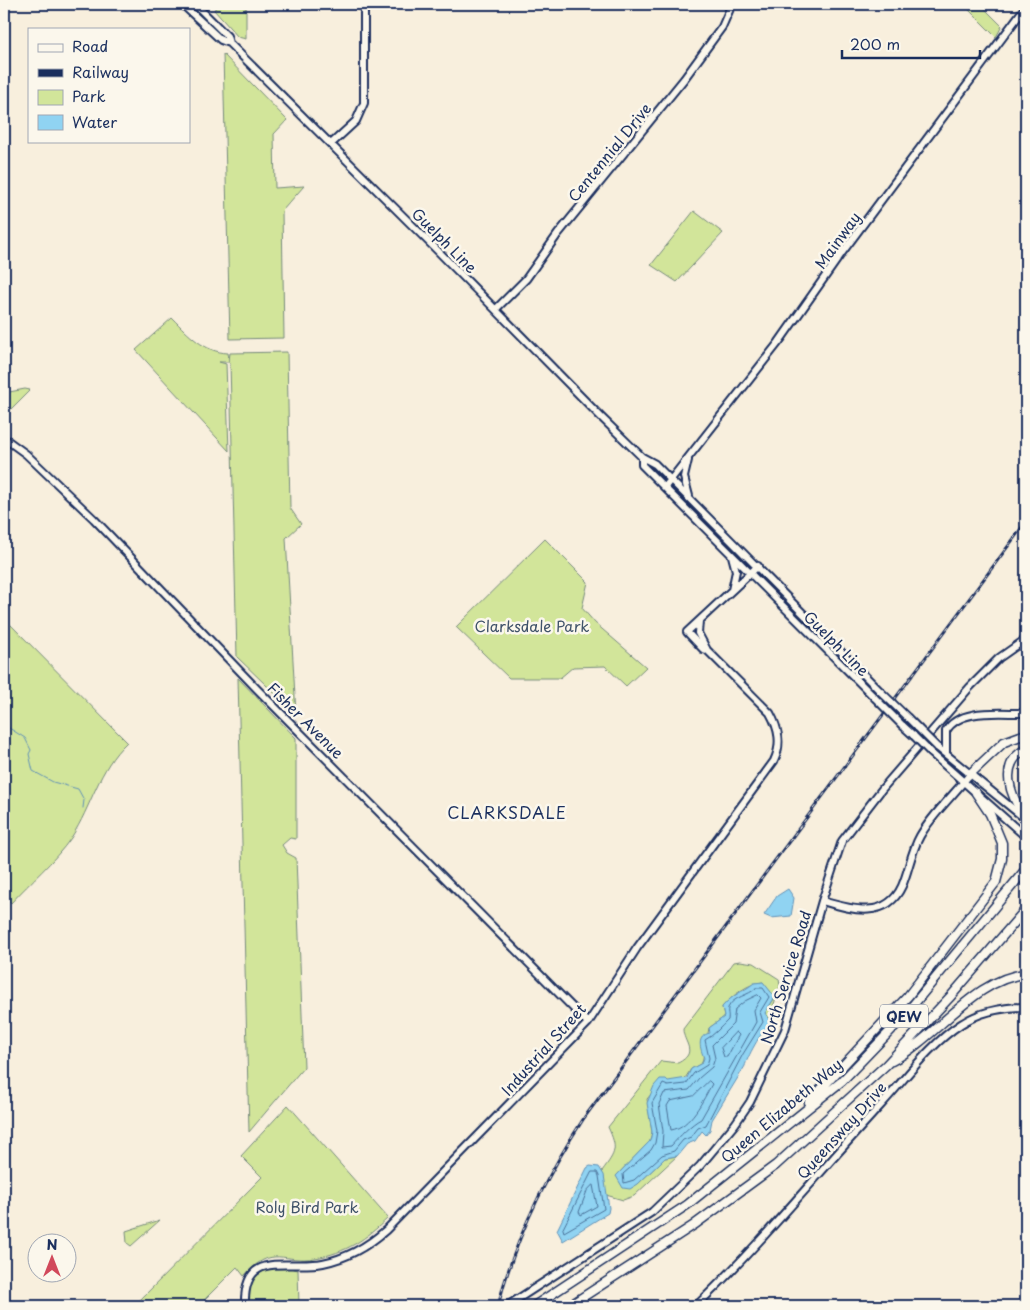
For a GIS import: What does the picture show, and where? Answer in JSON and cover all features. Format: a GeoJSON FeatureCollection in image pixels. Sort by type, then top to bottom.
{"type":"FeatureCollection","features":[{"type":"Feature","properties":{"kind":"highway"},"geometry":{"type":"LineString","coordinates":[[970,774],[1004,742],[1026,734]]}},
{"type":"Feature","properties":{"kind":"highway"},"geometry":{"type":"LineString","coordinates":[[1025,818],[1010,793],[1008,775],[1015,758],[1026,749]]}},
{"type":"Feature","properties":{"kind":"highway"},"geometry":{"type":"LineString","coordinates":[[763,1144],[802,1110],[908,996],[996,882],[1002,859],[1002,843],[990,814],[976,793]]}},
{"type":"Feature","properties":{"kind":"highway","name":"Queen Elizabeth Way"},"geometry":{"type":"LineString","coordinates":[[534,1306],[686,1205],[842,1081],[898,1022],[1026,869]]}},
{"type":"Feature","properties":{"kind":"highway","name":"QEW"},"geometry":{"type":"LineString","coordinates":[[569,1306],[694,1225],[776,1165],[886,1065],[951,996],[1026,909]]}},
{"type":"Feature","properties":{"kind":"highway"},"geometry":{"type":"LineString","coordinates":[[886,1065],[912,1051],[977,993],[997,980],[1026,974]]}},
{"type":"Feature","properties":{"kind":"street","name":"Guelph Line"},"geometry":{"type":"LineString","coordinates":[[182,4],[221,40],[229,43],[642,457],[650,460],[694,503],[937,747],[1025,818]]}},
{"type":"Feature","properties":{"kind":"street","name":"Guelph Line"},"geometry":{"type":"LineString","coordinates":[[194,4],[228,36],[229,43]]}},
{"type":"Feature","properties":{"kind":"street"},"geometry":{"type":"LineString","coordinates":[[331,144],[356,121],[364,103],[364,4]]}},
{"type":"Feature","properties":{"kind":"street","name":"Centennial Drive"},"geometry":{"type":"LineString","coordinates":[[496,309],[531,273],[558,234],[688,74],[722,28],[732,4]]}},
{"type":"Feature","properties":{"kind":"street","name":"Mainway"},"geometry":{"type":"LineString","coordinates":[[665,487],[779,342],[1026,6]]}},
{"type":"Feature","properties":{"kind":"street","name":"Fisher Avenue"},"geometry":{"type":"LineString","coordinates":[[4,438],[26,454],[94,519],[165,595],[588,1023]]}},
{"type":"Feature","properties":{"kind":"street","name":"Guelph Line"},"geometry":{"type":"LineString","coordinates":[[642,457],[642,465],[902,725],[963,783],[1026,837]]}},
{"type":"Feature","properties":{"kind":"street"},"geometry":{"type":"LineString","coordinates":[[688,458],[684,483],[694,503]]}},
{"type":"Feature","properties":{"kind":"street"},"geometry":{"type":"LineString","coordinates":[[732,554],[736,571],[732,591]]}},
{"type":"Feature","properties":{"kind":"street"},"geometry":{"type":"LineString","coordinates":[[699,621],[758,566]]}},
{"type":"Feature","properties":{"kind":"street","name":"Industrial Street"},"geometry":{"type":"LineString","coordinates":[[699,621],[687,632],[703,649],[708,650]]}},
{"type":"Feature","properties":{"kind":"street","name":"Industrial Street"},"geometry":{"type":"LineString","coordinates":[[245,1306],[246,1285],[251,1276],[265,1265],[278,1263],[312,1264],[336,1260],[363,1249],[588,1023],[637,948],[723,834],[777,754],[778,732],[770,713],[708,650],[698,633],[699,621]]}},
{"type":"Feature","properties":{"kind":"street","name":"North Service Road"},"geometry":{"type":"LineString","coordinates":[[508,1306],[652,1212],[700,1166],[735,1124],[750,1102],[785,1030],[837,852],[848,830],[970,688],[999,658],[1026,639]]}},
{"type":"Feature","properties":{"kind":"street"},"geometry":{"type":"LineString","coordinates":[[946,755],[946,731],[958,720],[972,715],[1026,713]]}},
{"type":"Feature","properties":{"kind":"street"},"geometry":{"type":"LineString","coordinates":[[822,901],[850,909],[868,911],[876,910],[893,899],[902,886],[919,837],[931,819],[970,774]]}},
{"type":"Feature","properties":{"kind":"street","name":"Queensway Drive"},"geometry":{"type":"LineString","coordinates":[[696,1306],[739,1264],[846,1143],[946,1036],[976,1016],[999,1009],[1026,1007]]}},
{"type":"Feature","properties":{"kind":"green space"},"geometry":{"type":"Polygon","coordinates":[[[218,4],[246,4],[246,39],[238,37],[214,10],[218,4]]]}},
{"type":"Feature","properties":{"kind":"green space"},"geometry":{"type":"Polygon","coordinates":[[[963,4],[980,4],[1002,26],[996,37],[963,4]]]}},
{"type":"Feature","properties":{"kind":"green space"},"geometry":{"type":"Polygon","coordinates":[[[223,54],[287,120],[274,134],[275,188],[304,186],[282,211],[284,338],[230,339],[223,54]]]}},
{"type":"Feature","properties":{"kind":"green space"},"geometry":{"type":"Polygon","coordinates":[[[694,211],[723,233],[677,282],[651,265],[694,211]]]}},
{"type":"Feature","properties":{"kind":"green space"},"geometry":{"type":"Polygon","coordinates":[[[172,318],[197,342],[212,350],[228,353],[229,361],[230,353],[287,352],[290,508],[301,524],[286,538],[296,714],[237,657],[230,362],[219,362],[226,364],[229,451],[136,350],[172,318]]]}},
{"type":"Feature","properties":{"kind":"green space"},"geometry":{"type":"Polygon","coordinates":[[[25,389],[30,390],[4,416],[4,393],[25,389]]]}},
{"type":"Feature","properties":{"kind":"green space","name":"Clarksdale Park"},"geometry":{"type":"Polygon","coordinates":[[[545,539],[588,582],[582,608],[595,623],[646,667],[626,686],[605,666],[573,667],[560,678],[509,678],[456,627],[545,539]]]}},
{"type":"Feature","properties":{"kind":"green space"},"geometry":{"type":"Polygon","coordinates":[[[4,618],[127,742],[117,753],[102,776],[71,838],[50,863],[11,903],[4,895],[4,618]]]}},
{"type":"Feature","properties":{"kind":"green space"},"geometry":{"type":"Polygon","coordinates":[[[238,678],[296,738],[296,839],[290,838],[282,845],[287,853],[296,858],[304,1067],[249,1132],[238,678]]]}},
{"type":"Feature","properties":{"kind":"green space"},"geometry":{"type":"Polygon","coordinates":[[[734,962],[754,963],[779,979],[780,986],[769,1019],[765,1013],[774,999],[763,982],[741,991],[722,1007],[724,1017],[709,1028],[702,1063],[691,1069],[684,1080],[653,1092],[647,1099],[652,1132],[650,1141],[616,1176],[638,1184],[665,1158],[677,1156],[634,1196],[623,1200],[606,1195],[602,1171],[613,1155],[614,1150],[613,1140],[608,1127],[661,1061],[678,1063],[688,1055],[689,1051],[683,1029],[734,962]]]}},
{"type":"Feature","properties":{"kind":"green space","name":"Roly Bird Park"},"geometry":{"type":"Polygon","coordinates":[[[288,1105],[388,1218],[363,1239],[336,1253],[304,1259],[271,1257],[254,1266],[244,1276],[237,1267],[198,1306],[134,1306],[262,1177],[241,1156],[288,1105]]]}},
{"type":"Feature","properties":{"kind":"green space"},"geometry":{"type":"Polygon","coordinates":[[[160,1220],[131,1246],[127,1243],[126,1231],[160,1220]]]}},
{"type":"Feature","properties":{"kind":"green space"},"geometry":{"type":"Polygon","coordinates":[[[281,1266],[298,1270],[299,1305],[248,1306],[249,1290],[254,1278],[264,1270],[281,1266]]]}},
{"type":"Feature","properties":{"kind":"water"},"geometry":{"type":"Polygon","coordinates":[[[788,889],[794,898],[791,916],[771,918],[764,915],[777,896],[788,889]]]}},
{"type":"Feature","properties":{"kind":"water"},"geometry":{"type":"Polygon","coordinates":[[[763,982],[775,997],[765,1013],[769,1019],[769,1026],[751,1051],[745,1066],[712,1120],[710,1130],[706,1135],[702,1131],[695,1141],[687,1144],[677,1156],[665,1158],[638,1184],[630,1189],[623,1188],[616,1176],[650,1141],[652,1132],[647,1103],[654,1086],[660,1079],[668,1081],[687,1078],[691,1069],[702,1063],[704,1058],[700,1046],[701,1040],[710,1033],[709,1028],[724,1017],[722,1007],[730,999],[754,983],[763,982]]]}},
{"type":"Feature","properties":{"kind":"water"},"geometry":{"type":"Polygon","coordinates":[[[590,1166],[599,1167],[604,1175],[609,1208],[608,1213],[563,1241],[557,1230],[587,1168],[590,1166]]]}},
{"type":"Feature","properties":{"kind":"waterway"},"geometry":{"type":"LineString","coordinates":[[4,722],[9,728],[25,738],[31,750],[29,754],[33,771],[53,782],[78,789],[84,800],[83,808]]}},
{"type":"Feature","properties":{"kind":"railway"},"geometry":{"type":"LineString","coordinates":[[498,1306],[513,1256],[533,1208],[557,1162],[584,1118],[1026,522]]}},
{"type":"Feature","properties":{"kind":"district","name":"CLARKSDALE"},"geometry":{"type":"Point","coordinates":[507,812]}}]}
